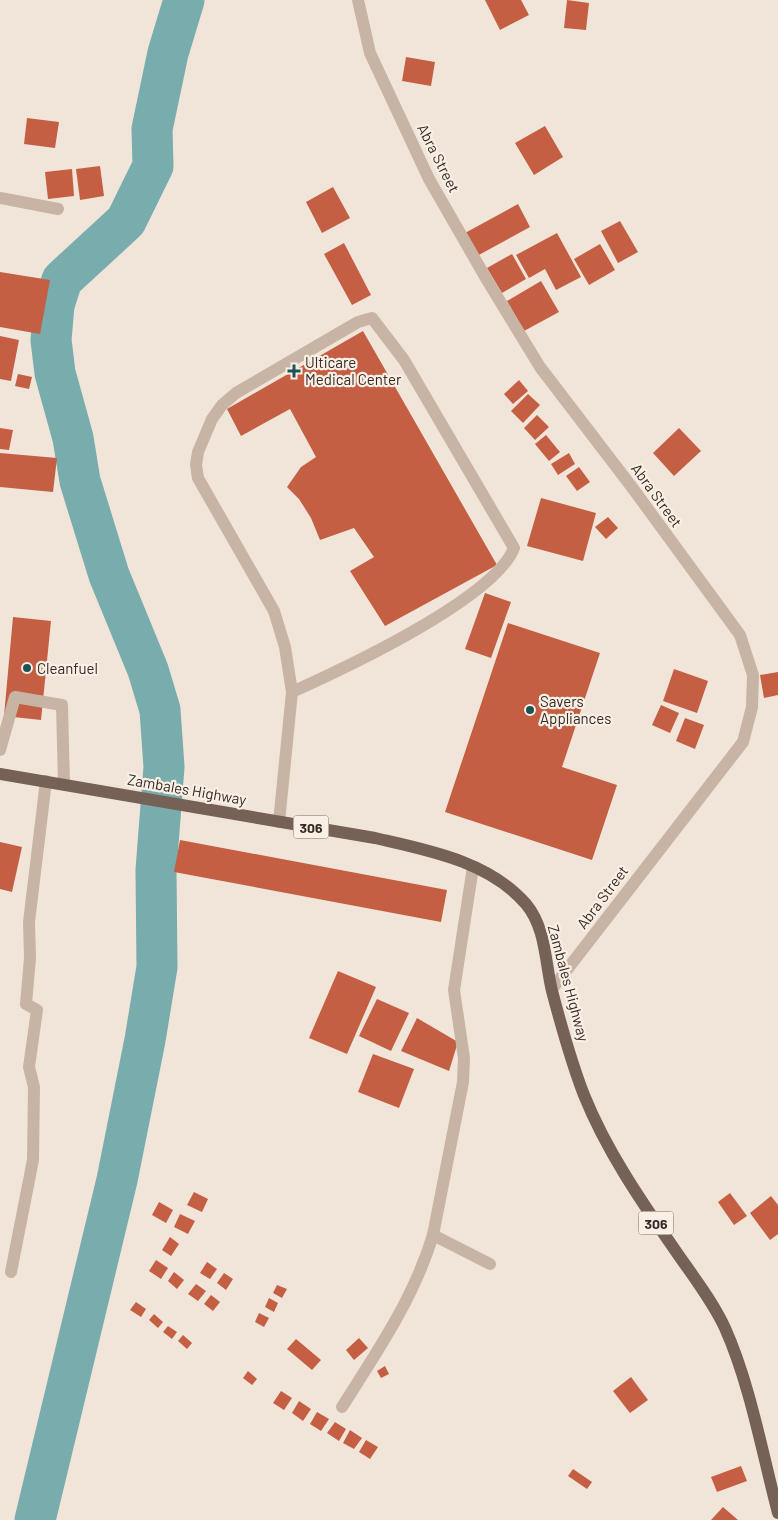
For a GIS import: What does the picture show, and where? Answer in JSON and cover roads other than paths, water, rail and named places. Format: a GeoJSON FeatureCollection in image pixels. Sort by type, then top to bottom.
{"type":"FeatureCollection","features":[{"type":"Feature","properties":{"kind":"main road","name":"Zambales Highway"},"geometry":{"type":"LineString","coordinates":[[0,774],[279,822],[432,851],[473,867],[506,884],[527,905],[541,931],[552,989],[584,1095],[612,1152],[650,1214],[706,1293],[725,1327],[741,1370],[778,1513]]}},
{"type":"Feature","properties":{"kind":"street","name":"Abra Street"},"geometry":{"type":"LineString","coordinates":[[358,0],[370,53],[429,179],[487,280],[540,367],[740,635],[753,675],[752,708],[743,742],[552,989]]}},
{"type":"Feature","properties":{"kind":"street"},"geometry":{"type":"LineString","coordinates":[[0,198],[58,209]]}},
{"type":"Feature","properties":{"kind":"street"},"geometry":{"type":"LineString","coordinates":[[279,822],[292,692],[285,647],[274,611],[198,478],[196,465],[198,452],[212,419],[236,393],[358,322],[372,318],[404,360],[514,548],[510,558],[465,598],[367,657],[292,692]]}},
{"type":"Feature","properties":{"kind":"street"},"geometry":{"type":"LineString","coordinates":[[0,750],[15,697],[62,705],[64,784]]}},
{"type":"Feature","properties":{"kind":"street"},"geometry":{"type":"LineString","coordinates":[[11,1272],[33,1160],[34,1088],[29,1067],[37,1010],[26,1004],[30,958],[29,922],[46,781]]}},
{"type":"Feature","properties":{"kind":"street"},"geometry":{"type":"LineString","coordinates":[[342,1407],[412,1291],[426,1259],[433,1235],[462,1082],[464,1058],[454,990],[473,867]]}},
{"type":"Feature","properties":{"kind":"street"},"geometry":{"type":"LineString","coordinates":[[433,1235],[490,1264]]}},
{"type":"Feature","properties":{"kind":"waterway"},"geometry":{"type":"LineString","coordinates":[[35,1520],[117,1180],[145,1040],[157,967],[156,870],[164,767],[160,710],[148,670],[109,575],[80,481],[73,438],[55,373],[51,340],[54,305],[62,280],[126,221],[153,166],[152,129],[168,53],[184,0]]}},
{"type":"Feature","properties":{"kind":"place","name":"Ulticare Medical Center"},"geometry":{"type":"Point","coordinates":[294,371]}},
{"type":"Feature","properties":{"kind":"place","name":"Cleanfuel"},"geometry":{"type":"Point","coordinates":[27,668]}},
{"type":"Feature","properties":{"kind":"place","name":"Savers Appliances"},"geometry":{"type":"Point","coordinates":[530,710]}}]}
